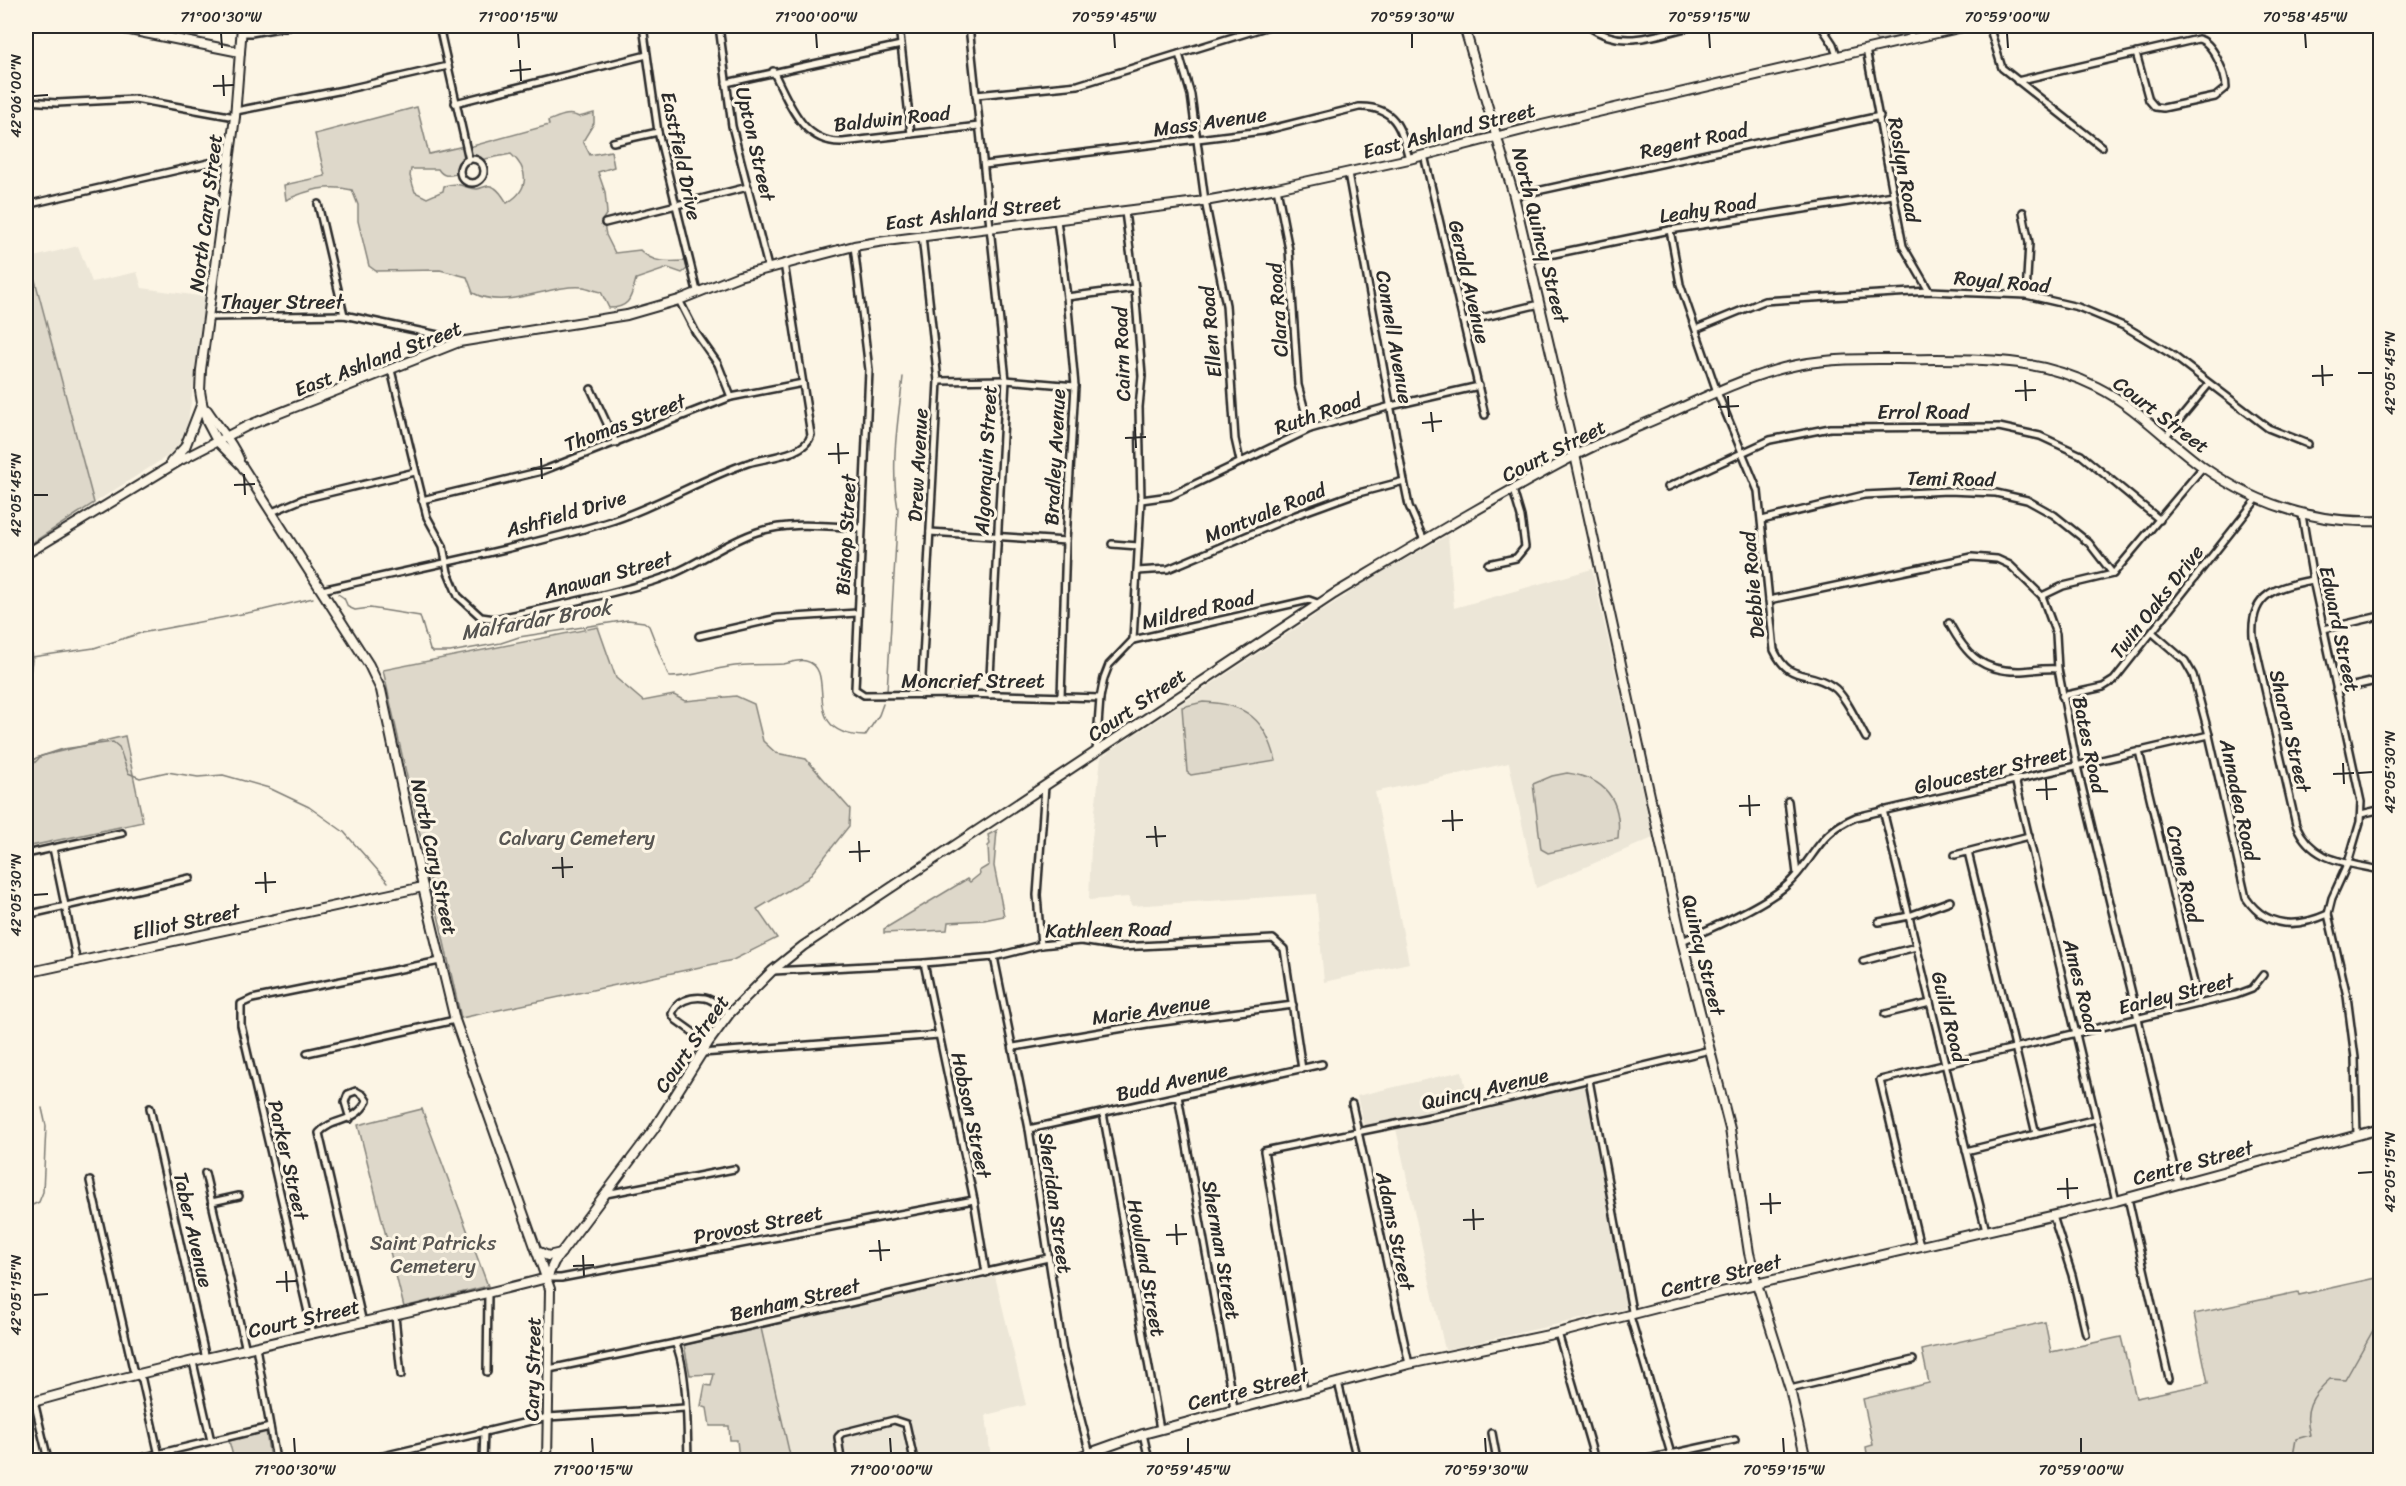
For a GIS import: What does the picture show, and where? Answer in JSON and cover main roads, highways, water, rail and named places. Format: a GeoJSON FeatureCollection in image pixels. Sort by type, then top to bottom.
{"type":"FeatureCollection","features":[{"type":"Feature","properties":{"kind":"main road"},"geometry":{"type":"LineString","coordinates":[[110,26],[150,30],[240,52]]}},
{"type":"Feature","properties":{"kind":"main road","name":"North Quincy Street"},"geometry":{"type":"LineString","coordinates":[[1464,26],[1514,196],[1575,455]]}},
{"type":"Feature","properties":{"kind":"main road","name":"East Ashland Street"},"geometry":{"type":"LineString","coordinates":[[26,554],[162,470],[247,426],[459,342],[627,315],[679,300],[697,291],[768,267],[854,246],[1125,212],[1277,188],[1967,26]]}},
{"type":"Feature","properties":{"kind":"main road","name":"North Cary Street"},"geometry":{"type":"LineString","coordinates":[[242,29],[236,114],[200,391],[207,422],[217,441],[242,466]]}},
{"type":"Feature","properties":{"kind":"main road","name":"Court Street"},"geometry":{"type":"LineString","coordinates":[[30,1403],[138,1375],[395,1316],[547,1278],[554,1262],[654,1129],[708,1043],[730,1013],[772,970],[803,946],[1320,604],[1424,540],[1575,455],[1764,373],[1835,360],[2011,361],[2066,374],[2099,388],[2127,406],[2203,467],[2257,499],[2302,515],[2352,522],[2380,521]]}},
{"type":"Feature","properties":{"kind":"main road"},"geometry":{"type":"LineString","coordinates":[[162,470],[185,447],[202,403]]}},
{"type":"Feature","properties":{"kind":"main road","name":"North Cary Street"},"geometry":{"type":"LineString","coordinates":[[202,403],[217,426],[227,436],[242,466],[372,670],[381,690],[423,886],[455,1020],[547,1278]]}},
{"type":"Feature","properties":{"kind":"main road","name":"Quincy Street"},"geometry":{"type":"LineString","coordinates":[[1575,455],[1682,941],[1730,1128],[1749,1253],[1790,1389],[1806,1461]]}},
{"type":"Feature","properties":{"kind":"main road","name":"Elliot Street"},"geometry":{"type":"LineString","coordinates":[[26,973],[423,886]]}},
{"type":"Feature","properties":{"kind":"main road","name":"Centre Street"},"geometry":{"type":"LineString","coordinates":[[1075,1460],[1143,1434],[1209,1419],[1234,1408],[1409,1364],[1558,1333],[1757,1284],[2116,1201],[2380,1129]]}},
{"type":"Feature","properties":{"kind":"main road"},"geometry":{"type":"LineString","coordinates":[[539,1252],[548,1256],[561,1253]]}},
{"type":"Feature","properties":{"kind":"main road","name":"Cary Street"},"geometry":{"type":"LineString","coordinates":[[547,1278],[551,1295],[547,1461]]}},
{"type":"Feature","properties":{"kind":"waterway","name":"Malfardar Brook"},"geometry":{"type":"LineString","coordinates":[[887,691],[898,509],[895,460],[903,377]]}},
{"type":"Feature","properties":{"kind":"waterway","name":"Malfardar Brook"},"geometry":{"type":"LineString","coordinates":[[338,594],[344,598],[348,607],[355,610],[370,608],[420,616],[430,650],[433,652],[450,652],[501,643],[519,637],[628,620],[644,622],[649,626],[669,677],[735,666],[806,661],[815,667],[820,676],[822,701],[831,725],[844,733],[865,736],[879,715],[883,704]]}},
{"type":"Feature","properties":{"kind":"waterway","name":"Malfardar Brook"},"geometry":{"type":"LineString","coordinates":[[32,657],[94,648],[141,633],[313,598]]}},
{"type":"Feature","properties":{"kind":"waterway","name":"Malfardar Brook"},"geometry":{"type":"LineString","coordinates":[[26,609],[32,660],[26,702]]}},
{"type":"Feature","properties":{"kind":"waterway"},"geometry":{"type":"LineString","coordinates":[[26,768],[36,758],[63,749],[113,742],[119,747],[128,773],[140,778],[167,772],[198,777],[223,775],[269,788],[309,807],[344,832],[388,882]]}},
{"type":"Feature","properties":{"kind":"waterway"},"geometry":{"type":"LineString","coordinates":[[26,1054],[32,1072]]}},
{"type":"Feature","properties":{"kind":"waterway"},"geometry":{"type":"LineString","coordinates":[[26,1208],[39,1202],[43,1192],[46,1126],[42,1108]]}},
{"type":"Feature","properties":{"kind":"waterway"},"geometry":{"type":"LineString","coordinates":[[2289,1460],[2293,1456],[2296,1439],[2310,1435],[2308,1411],[2313,1398],[2330,1379],[2345,1380],[2380,1318]]}},
{"type":"Feature","properties":{"kind":"park label","name":"Calvary Cemetery"},"geometry":{"type":"Point","coordinates":[577,838]}},
{"type":"Feature","properties":{"kind":"park label","name":"Saint Patricks Cemetery"},"geometry":{"type":"Point","coordinates":[433,1254]}}]}
